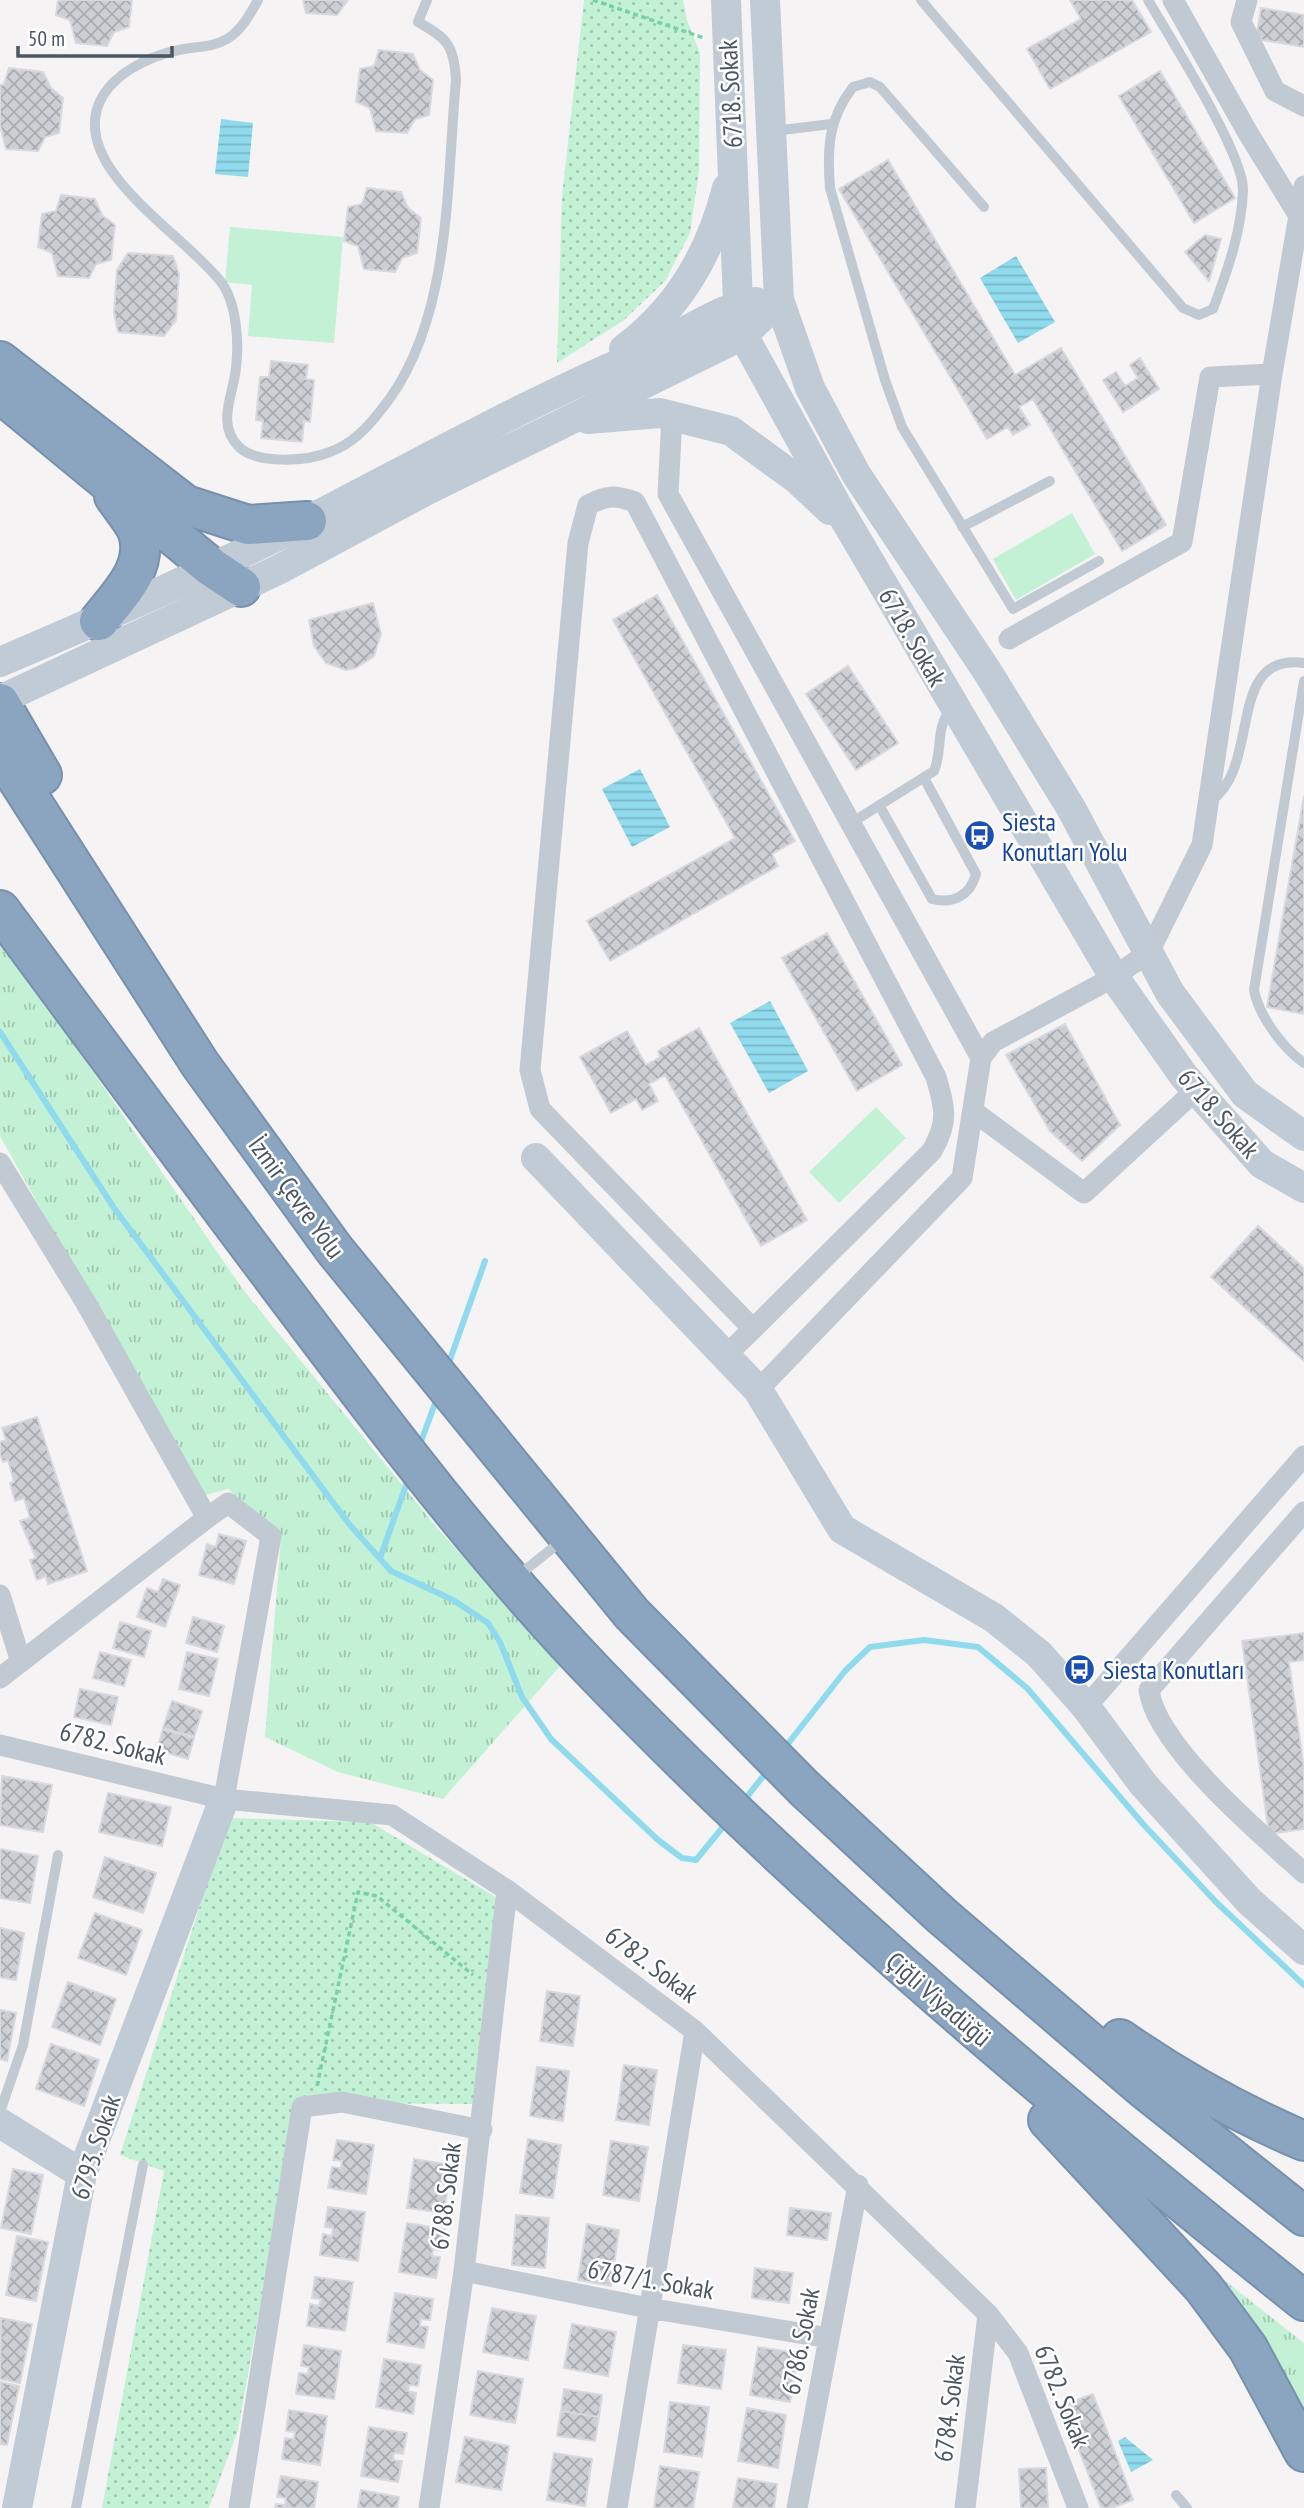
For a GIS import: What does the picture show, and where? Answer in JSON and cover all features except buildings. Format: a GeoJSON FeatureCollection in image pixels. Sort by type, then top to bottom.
{"type":"FeatureCollection","features":[{"type":"Feature","properties":{"kind":"highway"},"geometry":{"type":"LineString","coordinates":[[0,361],[214,529],[229,570]]}},
{"type":"Feature","properties":{"kind":"highway"},"geometry":{"type":"LineString","coordinates":[[0,393],[101,477],[229,570]]}},
{"type":"Feature","properties":{"kind":"highway"},"geometry":{"type":"LineString","coordinates":[[99,621],[132,579],[140,555],[138,533],[101,477]]}},
{"type":"Feature","properties":{"kind":"highway"},"geometry":{"type":"LineString","coordinates":[[186,505],[248,525],[307,521]]}},
{"type":"Feature","properties":{"kind":"highway"},"geometry":{"type":"LineString","coordinates":[[0,701],[129,916],[192,1004],[200,1064]]}},
{"type":"Feature","properties":{"kind":"highway","name":"İzmir Çevre Yolu"},"geometry":{"type":"LineString","coordinates":[[0,752],[200,1064],[365,1290],[632,1614],[804,1788],[942,1916]]}},
{"type":"Feature","properties":{"kind":"highway"},"geometry":{"type":"LineString","coordinates":[[0,910],[371,1408],[513,1580]]}},
{"type":"Feature","properties":{"kind":"highway","name":"Çiğli Viyadüğü"},"geometry":{"type":"LineString","coordinates":[[513,1580],[596,1674],[749,1826],[901,1967],[1093,2131],[1304,2301]]}},
{"type":"Feature","properties":{"kind":"highway"},"geometry":{"type":"LineString","coordinates":[[942,1916],[1177,2079],[1258,2122],[1304,2141]]}},
{"type":"Feature","properties":{"kind":"highway"},"geometry":{"type":"LineString","coordinates":[[942,1916],[1143,2088],[1304,2216]]}},
{"type":"Feature","properties":{"kind":"highway"},"geometry":{"type":"LineString","coordinates":[[901,1967],[1203,2287],[1248,2348],[1304,2452]]}},
{"type":"Feature","properties":{"kind":"street","name":"6718. Sokak"},"geometry":{"type":"LineString","coordinates":[[726,0],[738,303],[743,335],[851,530],[1114,977],[1196,1090],[1262,1164],[1304,1188]]}},
{"type":"Feature","properties":{"kind":"street","name":"6718. Sokak"},"geometry":{"type":"LineString","coordinates":[[765,0],[779,300],[810,388],[856,474],[987,671],[1071,808],[1170,993],[1245,1094],[1304,1136]]}},
{"type":"Feature","properties":{"kind":"street"},"geometry":{"type":"LineString","coordinates":[[1173,0],[1248,133],[1299,216]]}},
{"type":"Feature","properties":{"kind":"street"},"geometry":{"type":"LineString","coordinates":[[1247,0],[1241,22],[1275,91],[1304,106]]}},
{"type":"Feature","properties":{"kind":"street"},"geometry":{"type":"LineString","coordinates":[[591,374],[652,328],[700,264],[720,214],[734,159]]}},
{"type":"Feature","properties":{"kind":"street"},"geometry":{"type":"LineString","coordinates":[[758,1390],[962,1178],[981,1058],[993,1042],[1114,977],[1149,953],[1202,845],[1272,374],[1304,186]]}},
{"type":"Feature","properties":{"kind":"street"},"geometry":{"type":"LineString","coordinates":[[0,701],[84,663],[307,521],[591,374],[682,335],[738,303],[779,300]]}},
{"type":"Feature","properties":{"kind":"street"},"geometry":{"type":"LineString","coordinates":[[0,663],[63,635],[229,570],[278,570],[427,490],[743,335],[779,300]]}},
{"type":"Feature","properties":{"kind":"street"},"geometry":{"type":"LineString","coordinates":[[1009,639],[1182,542],[1210,377],[1272,374]]}},
{"type":"Feature","properties":{"kind":"street"},"geometry":{"type":"LineString","coordinates":[[570,420],[660,414],[731,431],[798,480],[851,530]]}},
{"type":"Feature","properties":{"kind":"street"},"geometry":{"type":"LineString","coordinates":[[671,416],[668,494],[981,1058]]}},
{"type":"Feature","properties":{"kind":"street"},"geometry":{"type":"LineString","coordinates":[[725,1356],[753,1329],[932,1152],[943,1132],[945,1110],[936,1077],[635,502],[618,496],[605,496],[588,505],[578,543],[530,1070],[540,1109],[753,1329]]}},
{"type":"Feature","properties":{"kind":"street"},"geometry":{"type":"LineString","coordinates":[[973,1111],[1084,1193],[1196,1090]]}},
{"type":"Feature","properties":{"kind":"street"},"geometry":{"type":"LineString","coordinates":[[536,1157],[758,1390],[842,1528],[994,1618],[1039,1654],[1086,1707],[1143,1784],[1249,1901],[1304,1950]]}},
{"type":"Feature","properties":{"kind":"street"},"geometry":{"type":"LineString","coordinates":[[0,1163],[86,1303],[207,1518]]}},
{"type":"Feature","properties":{"kind":"street"},"geometry":{"type":"LineString","coordinates":[[1086,1707],[1304,1456]]}},
{"type":"Feature","properties":{"kind":"street"},"geometry":{"type":"LineString","coordinates":[[0,1678],[228,1503],[271,1536],[224,1800]]}},
{"type":"Feature","properties":{"kind":"street"},"geometry":{"type":"LineString","coordinates":[[1304,1512],[1149,1690],[1153,1705],[1184,1756],[1249,1824],[1304,1872]]}},
{"type":"Feature","properties":{"kind":"street"},"geometry":{"type":"LineString","coordinates":[[0,1595],[21,1662]]}},
{"type":"Feature","properties":{"kind":"street","name":"6782. Sokak"},"geometry":{"type":"LineString","coordinates":[[0,1745],[224,1800],[392,1815],[508,1890],[695,2031],[858,2185],[988,2314],[1018,2353],[1078,2508]]}},
{"type":"Feature","properties":{"kind":"street","name":"6793. Sokak"},"geometry":{"type":"LineString","coordinates":[[17,2508],[82,2174],[224,1800]]}},
{"type":"Feature","properties":{"kind":"street","name":"6788. Sokak"},"geometry":{"type":"LineString","coordinates":[[429,2508],[464,2271],[508,1890]]}},
{"type":"Feature","properties":{"kind":"street"},"geometry":{"type":"LineString","coordinates":[[617,2508],[695,2031]]}},
{"type":"Feature","properties":{"kind":"street"},"geometry":{"type":"LineString","coordinates":[[239,2508],[302,2107],[342,2102],[482,2130]]}},
{"type":"Feature","properties":{"kind":"street"},"geometry":{"type":"LineString","coordinates":[[0,2123],[82,2174]]}},
{"type":"Feature","properties":{"kind":"street","name":"6786. Sokak"},"geometry":{"type":"LineString","coordinates":[[797,2508],[858,2185]]}},
{"type":"Feature","properties":{"kind":"street","name":"6787/1. Sokak"},"geometry":{"type":"LineString","coordinates":[[464,2271],[648,2308],[829,2338]]}},
{"type":"Feature","properties":{"kind":"street","name":"6784. Sokak"},"geometry":{"type":"LineString","coordinates":[[965,2508],[988,2314]]}},
{"type":"Feature","properties":{"kind":"lane"},"geometry":{"type":"LineString","coordinates":[[258,0],[243,24],[229,38],[144,61],[109,86],[97,109],[95,134],[108,168],[222,284],[235,326],[237,348],[233,385],[226,412],[229,432],[244,451],[283,461],[333,451],[366,428],[386,404],[411,364],[430,314],[439,274],[456,80],[453,55],[444,37],[418,22],[427,0]]}},
{"type":"Feature","properties":{"kind":"lane"},"geometry":{"type":"LineString","coordinates":[[921,0],[1183,308],[1199,315],[1213,309],[1229,269],[1244,192],[1243,181],[1231,148],[1148,0]]}},
{"type":"Feature","properties":{"kind":"lane"},"geometry":{"type":"LineString","coordinates":[[984,207],[875,84],[863,82],[852,88],[831,124],[827,156],[830,188],[885,380],[911,444],[1013,609],[1099,561]]}},
{"type":"Feature","properties":{"kind":"lane"},"geometry":{"type":"LineString","coordinates":[[773,131],[831,124]]}},
{"type":"Feature","properties":{"kind":"lane"},"geometry":{"type":"LineString","coordinates":[[962,527],[1050,481]]}},
{"type":"Feature","properties":{"kind":"lane"},"geometry":{"type":"LineString","coordinates":[[1209,802],[1223,791],[1234,772],[1261,675],[1276,663],[1304,663]]}},
{"type":"Feature","properties":{"kind":"lane"},"geometry":{"type":"LineString","coordinates":[[1304,681],[1254,990],[1261,1012],[1294,1055],[1304,1063]]}},
{"type":"Feature","properties":{"kind":"lane"},"geometry":{"type":"LineString","coordinates":[[851,823],[934,771],[940,753],[941,725],[954,706]]}},
{"type":"Feature","properties":{"kind":"lane"},"geometry":{"type":"LineString","coordinates":[[879,805],[932,899],[940,901],[959,898],[970,888],[976,874],[924,778]]}},
{"type":"Feature","properties":{"kind":"lane"},"geometry":{"type":"LineString","coordinates":[[513,1580],[567,1537]]}},
{"type":"Feature","properties":{"kind":"lane"},"geometry":{"type":"LineString","coordinates":[[0,2112],[23,2045],[58,1855]]}},
{"type":"Feature","properties":{"kind":"lane"},"geometry":{"type":"LineString","coordinates":[[76,2508],[143,2165]]}},
{"type":"Feature","properties":{"kind":"lane"},"geometry":{"type":"LineString","coordinates":[[1176,2495],[1187,2508]]}},
{"type":"Feature","properties":{"kind":"path"},"geometry":{"type":"LineString","coordinates":[[593,0],[728,46]]}},
{"type":"Feature","properties":{"kind":"path"},"geometry":{"type":"LineString","coordinates":[[313,2106],[358,1892],[377,1896],[473,1975]]}},
{"type":"Feature","properties":{"kind":"green space"},"geometry":{"type":"Polygon","coordinates":[[[584,0],[683,0],[687,20],[700,53],[699,171],[690,233],[665,281],[624,320],[557,363],[562,196],[584,0]]]}},
{"type":"Feature","properties":{"kind":"green space"},"geometry":{"type":"Polygon","coordinates":[[[230,227],[343,237],[334,343],[248,336],[252,285],[225,282],[230,227]]]}},
{"type":"Feature","properties":{"kind":"green space"},"geometry":{"type":"Polygon","coordinates":[[[1072,513],[1095,554],[1016,600],[993,559],[1072,513]]]}},
{"type":"Feature","properties":{"kind":"green space"},"geometry":{"type":"Polygon","coordinates":[[[0,937],[244,1291],[438,1529],[561,1665],[443,1799],[338,1772],[265,1737],[281,1538],[228,1489],[202,1496],[0,1136],[0,937]]]}},
{"type":"Feature","properties":{"kind":"green space"},"geometry":{"type":"Polygon","coordinates":[[[876,1107],[906,1138],[839,1203],[809,1172],[876,1107]]]}},
{"type":"Feature","properties":{"kind":"green space"},"geometry":{"type":"Polygon","coordinates":[[[228,1818],[370,1822],[499,1899],[475,2104],[296,2103],[238,2430],[209,2508],[102,2508],[164,2171],[120,2155],[228,1818]]]}},
{"type":"Feature","properties":{"kind":"green space"},"geometry":{"type":"Polygon","coordinates":[[[1205,2265],[1304,2343],[1304,2410],[1265,2339],[1205,2265]]]}},
{"type":"Feature","properties":{"kind":"water"},"geometry":{"type":"Polygon","coordinates":[[[221,119],[253,123],[248,177],[215,174],[221,119]]]}},
{"type":"Feature","properties":{"kind":"water"},"geometry":{"type":"Polygon","coordinates":[[[1016,256],[1055,322],[1018,343],[980,278],[1016,256]]]}},
{"type":"Feature","properties":{"kind":"water"},"geometry":{"type":"Polygon","coordinates":[[[640,769],[670,827],[632,847],[602,789],[640,769]]]}},
{"type":"Feature","properties":{"kind":"water"},"geometry":{"type":"Polygon","coordinates":[[[770,1001],[808,1071],[769,1093],[730,1023],[770,1001]]]}},
{"type":"Feature","properties":{"kind":"water"},"geometry":{"type":"Polygon","coordinates":[[[1125,2437],[1153,2460],[1131,2472],[1118,2441],[1125,2437]]]}},
{"type":"Feature","properties":{"kind":"waterway"},"geometry":{"type":"LineString","coordinates":[[0,1032],[114,1208],[349,1524],[391,1571],[453,1600],[488,1623],[500,1642],[522,1697],[551,1739],[658,1840],[682,1858],[696,1860],[727,1822]]}},
{"type":"Feature","properties":{"kind":"waterway"},"geometry":{"type":"LineString","coordinates":[[447,1368],[485,1261]]}},
{"type":"Feature","properties":{"kind":"waterway"},"geometry":{"type":"LineString","coordinates":[[419,1447],[437,1398]]}},
{"type":"Feature","properties":{"kind":"waterway"},"geometry":{"type":"LineString","coordinates":[[380,1558],[409,1477]]}},
{"type":"Feature","properties":{"kind":"waterway"},"geometry":{"type":"LineString","coordinates":[[783,1750],[845,1671],[870,1647],[924,1640],[978,1647],[1027,1688],[1143,1824],[1216,1902],[1304,1985]]}},
{"type":"Feature","properties":{"kind":"waterway"},"geometry":{"type":"LineString","coordinates":[[742,1803],[768,1770]]}},
{"type":"Feature","properties":{"kind":"place","name":"Siesta Konutları Yolu"},"geometry":{"type":"Point","coordinates":[979,836]}},
{"type":"Feature","properties":{"kind":"place","name":"Siesta Konutları"},"geometry":{"type":"Point","coordinates":[1080,1669]}}]}
